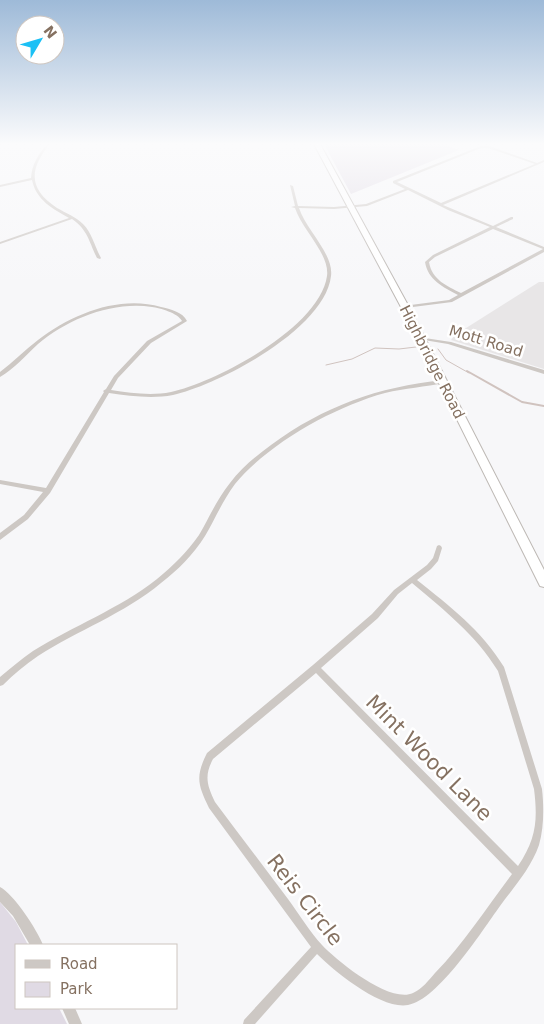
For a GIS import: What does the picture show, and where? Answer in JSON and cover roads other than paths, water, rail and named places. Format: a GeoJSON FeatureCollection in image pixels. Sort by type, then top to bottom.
{"type":"FeatureCollection","features":[{"type":"Feature","properties":{"kind":"highway","name":"Highbridge Road"},"geometry":{"type":"LineString","coordinates":[[342,192],[443,382],[544,582]]}},
{"type":"Feature","properties":{"kind":"street"},"geometry":{"type":"LineString","coordinates":[[40,192],[45,201],[72,218],[86,230],[99,258]]}},
{"type":"Feature","properties":{"kind":"street"},"geometry":{"type":"LineString","coordinates":[[106,391],[150,395],[187,390],[258,355],[286,337],[304,321],[328,283],[329,269],[319,242],[303,222],[295,207],[291,192]]}},
{"type":"Feature","properties":{"kind":"street"},"geometry":{"type":"LineString","coordinates":[[295,207],[349,206],[374,203],[400,192]]}},
{"type":"Feature","properties":{"kind":"street"},"geometry":{"type":"LineString","coordinates":[[414,192],[544,249]]}},
{"type":"Feature","properties":{"kind":"street"},"geometry":{"type":"LineString","coordinates":[[442,204],[470,192]]}},
{"type":"Feature","properties":{"kind":"street"},"geometry":{"type":"LineString","coordinates":[[0,242],[72,218]]}},
{"type":"Feature","properties":{"kind":"street"},"geometry":{"type":"LineString","coordinates":[[461,296],[437,282],[428,270],[427,262],[434,256],[512,218]]}},
{"type":"Feature","properties":{"kind":"street"},"geometry":{"type":"LineString","coordinates":[[404,307],[445,303],[461,296],[544,249]]}},
{"type":"Feature","properties":{"kind":"street"},"geometry":{"type":"LineString","coordinates":[[0,375],[46,336],[82,317],[104,309],[125,305],[146,305],[168,309],[183,317],[185,321],[149,342],[128,362],[106,391],[48,491],[26,517],[0,537]]}},
{"type":"Feature","properties":{"kind":"street","name":"Mott Road"},"geometry":{"type":"LineString","coordinates":[[420,338],[448,342],[544,372]]}},
{"type":"Feature","properties":{"kind":"street"},"geometry":{"type":"LineString","coordinates":[[0,682],[31,656],[96,622],[134,598],[177,565],[202,536],[234,481],[264,452],[347,404],[391,390],[443,382]]}},
{"type":"Feature","properties":{"kind":"street"},"geometry":{"type":"LineString","coordinates":[[0,482],[48,491]]}},
{"type":"Feature","properties":{"kind":"street","name":"Reis Circle"},"geometry":{"type":"LineString","coordinates":[[413,580],[471,630],[493,656],[501,670],[538,789],[541,809],[540,826],[535,846],[518,873],[478,928],[434,981],[414,999],[403,1001],[388,997],[358,981],[327,958],[317,947],[212,806],[202,778],[204,767],[210,756],[375,616],[396,592],[413,580],[436,559],[439,548]]}},
{"type":"Feature","properties":{"kind":"street","name":"Mint Wood Lane"},"geometry":{"type":"LineString","coordinates":[[316,668],[518,873]]}},
{"type":"Feature","properties":{"kind":"street"},"geometry":{"type":"LineString","coordinates":[[0,894],[4,896],[17,912],[36,944]]}},
{"type":"Feature","properties":{"kind":"street"},"geometry":{"type":"LineString","coordinates":[[248,1024],[317,947]]}},
{"type":"Feature","properties":{"kind":"street"},"geometry":{"type":"LineString","coordinates":[[68,1009],[76,1024]]}},
{"type":"Feature","properties":{"kind":"waterway"},"geometry":{"type":"LineString","coordinates":[[326,365],[352,359],[375,348],[399,349],[416,347]]}},
{"type":"Feature","properties":{"kind":"waterway"},"geometry":{"type":"LineString","coordinates":[[438,349],[446,360],[469,373]]}},
{"type":"Feature","properties":{"kind":"waterway"},"geometry":{"type":"LineString","coordinates":[[467,371],[522,402],[544,406]]}}]}
